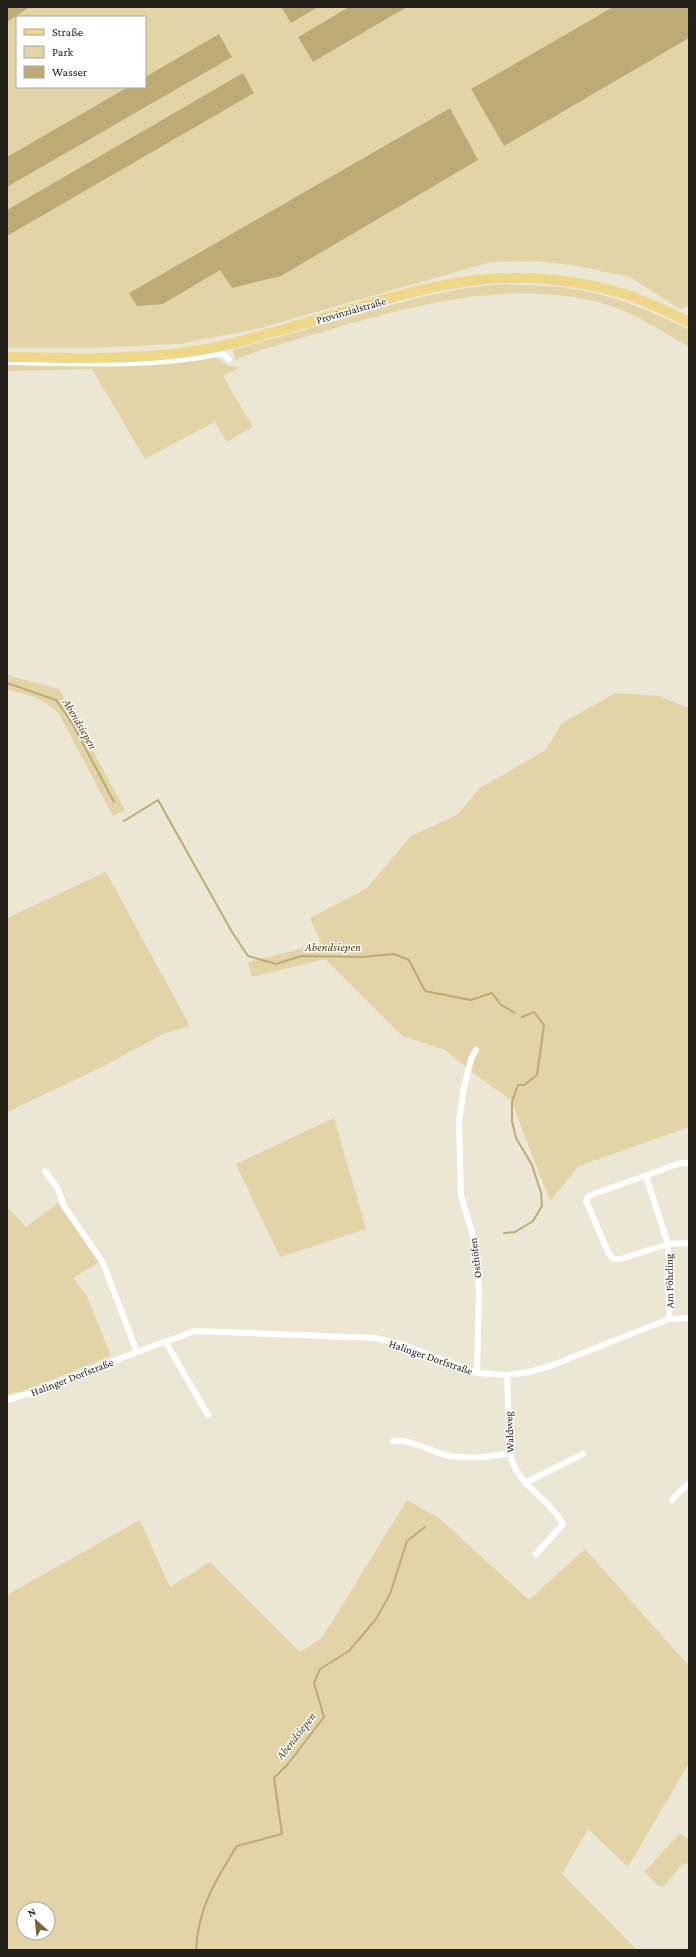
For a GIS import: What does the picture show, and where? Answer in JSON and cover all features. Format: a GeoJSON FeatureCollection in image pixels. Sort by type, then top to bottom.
{"type":"FeatureCollection","features":[{"type":"Feature","properties":{"kind":"main road","name":"Provinzialstraße"},"geometry":{"type":"LineString","coordinates":[[7,357],[137,357],[210,348],[418,292],[460,283],[502,278],[537,279],[574,283],[600,288],[626,295],[689,322]]}},
{"type":"Feature","properties":{"kind":"street"},"geometry":{"type":"LineString","coordinates":[[7,362],[140,363],[178,360],[222,352],[229,359]]}},
{"type":"Feature","properties":{"kind":"street","name":"Osthöfen"},"geometry":{"type":"LineString","coordinates":[[476,1050],[471,1059],[464,1087],[459,1121],[461,1195],[475,1243],[478,1292],[477,1372]]}},
{"type":"Feature","properties":{"kind":"street","name":"Am Föhrling"},"geometry":{"type":"LineString","coordinates":[[689,1163],[681,1163],[594,1194],[587,1199],[587,1204],[613,1259],[620,1259],[668,1244],[689,1243]]}},
{"type":"Feature","properties":{"kind":"street"},"geometry":{"type":"LineString","coordinates":[[45,1171],[58,1189],[64,1206],[103,1263],[137,1352]]}},
{"type":"Feature","properties":{"kind":"street","name":"Am Föhrling"},"geometry":{"type":"LineString","coordinates":[[646,1176],[668,1244],[669,1319]]}},
{"type":"Feature","properties":{"kind":"street","name":"Halinger Dorfstraße"},"geometry":{"type":"LineString","coordinates":[[7,1400],[34,1392],[165,1341],[195,1331],[376,1338],[404,1345],[477,1372],[507,1375],[529,1372],[550,1366],[669,1319],[689,1318]]}},
{"type":"Feature","properties":{"kind":"street"},"geometry":{"type":"LineString","coordinates":[[165,1341],[208,1415]]}},
{"type":"Feature","properties":{"kind":"street","name":"Waldweg"},"geometry":{"type":"LineString","coordinates":[[507,1375],[510,1453],[512,1464],[525,1483],[550,1506],[558,1515],[563,1524],[536,1554]]}},
{"type":"Feature","properties":{"kind":"street"},"geometry":{"type":"LineString","coordinates":[[393,1441],[404,1440],[460,1458],[490,1457],[510,1453]]}},
{"type":"Feature","properties":{"kind":"street"},"geometry":{"type":"LineString","coordinates":[[525,1483],[583,1454]]}},
{"type":"Feature","properties":{"kind":"street"},"geometry":{"type":"LineString","coordinates":[[672,1500],[689,1484]]}},
{"type":"Feature","properties":{"kind":"green space"},"geometry":{"type":"Polygon","coordinates":[[[30,7],[281,7],[291,23],[318,7],[349,7],[298,37],[313,62],[407,7],[613,7],[471,89],[504,146],[689,38],[689,305],[680,309],[630,277],[577,266],[537,261],[491,262],[252,330],[178,344],[89,348],[7,348],[7,236],[254,92],[242,74],[7,210],[7,187],[232,56],[219,34],[146,76],[146,16],[16,16],[30,7]],[[449,108],[129,293],[221,270],[232,288],[449,108]]]}},
{"type":"Feature","properties":{"kind":"green space"},"geometry":{"type":"Polygon","coordinates":[[[16,16],[16,88],[126,88],[7,157],[7,22],[16,16]]]}},
{"type":"Feature","properties":{"kind":"green space"},"geometry":{"type":"Polygon","coordinates":[[[505,284],[570,288],[622,301],[663,317],[689,330],[689,347],[631,314],[594,301],[551,295],[509,294],[466,298],[424,305],[382,315],[258,351],[235,360],[233,350],[417,298],[466,288],[505,284]]]}},
{"type":"Feature","properties":{"kind":"green space"},"geometry":{"type":"Polygon","coordinates":[[[211,355],[229,366],[241,367],[223,376],[253,427],[227,442],[215,422],[145,459],[92,369],[7,371],[7,362],[211,355]]]}},
{"type":"Feature","properties":{"kind":"green space"},"geometry":{"type":"Polygon","coordinates":[[[7,675],[59,689],[125,810],[113,816],[59,714],[41,700],[22,693],[7,690],[7,675]]]}},
{"type":"Feature","properties":{"kind":"green space"},"geometry":{"type":"Polygon","coordinates":[[[615,693],[659,696],[689,708],[689,1127],[579,1166],[550,1201],[511,1100],[445,1050],[402,1036],[325,959],[252,977],[248,962],[321,944],[310,918],[366,889],[411,836],[457,815],[480,788],[546,750],[561,724],[615,693]]]}},
{"type":"Feature","properties":{"kind":"green space"},"geometry":{"type":"Polygon","coordinates":[[[106,872],[190,1026],[163,1034],[100,1068],[7,1112],[7,918],[106,872]]]}},
{"type":"Feature","properties":{"kind":"green space"},"geometry":{"type":"Polygon","coordinates":[[[334,1118],[366,1229],[280,1257],[236,1164],[334,1118]]]}},
{"type":"Feature","properties":{"kind":"green space"},"geometry":{"type":"Polygon","coordinates":[[[58,1203],[99,1262],[73,1278],[87,1296],[111,1356],[23,1391],[7,1394],[7,1207],[26,1227],[58,1203]]]}},
{"type":"Feature","properties":{"kind":"green space"},"geometry":{"type":"Polygon","coordinates":[[[407,1500],[439,1518],[529,1600],[585,1549],[689,1666],[689,1763],[628,1867],[588,1829],[562,1874],[637,1950],[7,1950],[7,1595],[140,1520],[170,1587],[210,1562],[300,1652],[322,1638],[407,1500]]]}},
{"type":"Feature","properties":{"kind":"green space"},"geometry":{"type":"Polygon","coordinates":[[[680,1833],[689,1840],[689,1862],[682,1865],[663,1887],[659,1886],[644,1872],[680,1833]]]}},
{"type":"Feature","properties":{"kind":"water"},"geometry":{"type":"Polygon","coordinates":[[[7,7],[30,7],[16,16],[7,22],[7,7]]]}},
{"type":"Feature","properties":{"kind":"water"},"geometry":{"type":"Polygon","coordinates":[[[281,7],[318,7],[291,23],[281,7]]]}},
{"type":"Feature","properties":{"kind":"water"},"geometry":{"type":"Polygon","coordinates":[[[349,7],[407,7],[313,62],[298,37],[349,7]]]}},
{"type":"Feature","properties":{"kind":"water"},"geometry":{"type":"Polygon","coordinates":[[[613,7],[689,7],[689,38],[504,146],[471,89],[613,7]]]}},
{"type":"Feature","properties":{"kind":"water"},"geometry":{"type":"Polygon","coordinates":[[[219,34],[232,57],[7,187],[7,157],[126,88],[146,88],[146,76],[219,34]]]}},
{"type":"Feature","properties":{"kind":"water"},"geometry":{"type":"Polygon","coordinates":[[[243,73],[254,93],[7,236],[7,210],[243,73]]]}},
{"type":"Feature","properties":{"kind":"water"},"geometry":{"type":"Polygon","coordinates":[[[450,108],[478,160],[281,276],[232,288],[220,270],[163,304],[137,306],[129,293],[450,108]]]}},
{"type":"Feature","properties":{"kind":"waterway","name":"Abendsiepen"},"geometry":{"type":"LineString","coordinates":[[7,683],[56,700],[72,723],[114,802]]}},
{"type":"Feature","properties":{"kind":"waterway","name":"Abendsiepen"},"geometry":{"type":"LineString","coordinates":[[124,821],[158,800],[232,932],[248,956],[276,964],[301,956],[362,957],[394,954],[409,960],[425,991],[471,1000],[492,993],[501,1005],[515,1013]]}},
{"type":"Feature","properties":{"kind":"waterway","name":"Abendsiepen"},"geometry":{"type":"LineString","coordinates":[[504,1233],[515,1232],[533,1221],[542,1206],[541,1193],[532,1165],[516,1138],[512,1121],[512,1102],[518,1085],[524,1085],[537,1075],[544,1025],[534,1012],[522,1017]]}},
{"type":"Feature","properties":{"kind":"waterway","name":"Abendsiepen"},"geometry":{"type":"LineString","coordinates":[[196,1950],[200,1921],[209,1895],[237,1846],[282,1834],[274,1778],[288,1764],[324,1717],[314,1683],[320,1669],[349,1651],[376,1619],[390,1594],[407,1541],[425,1527]]}}]}
